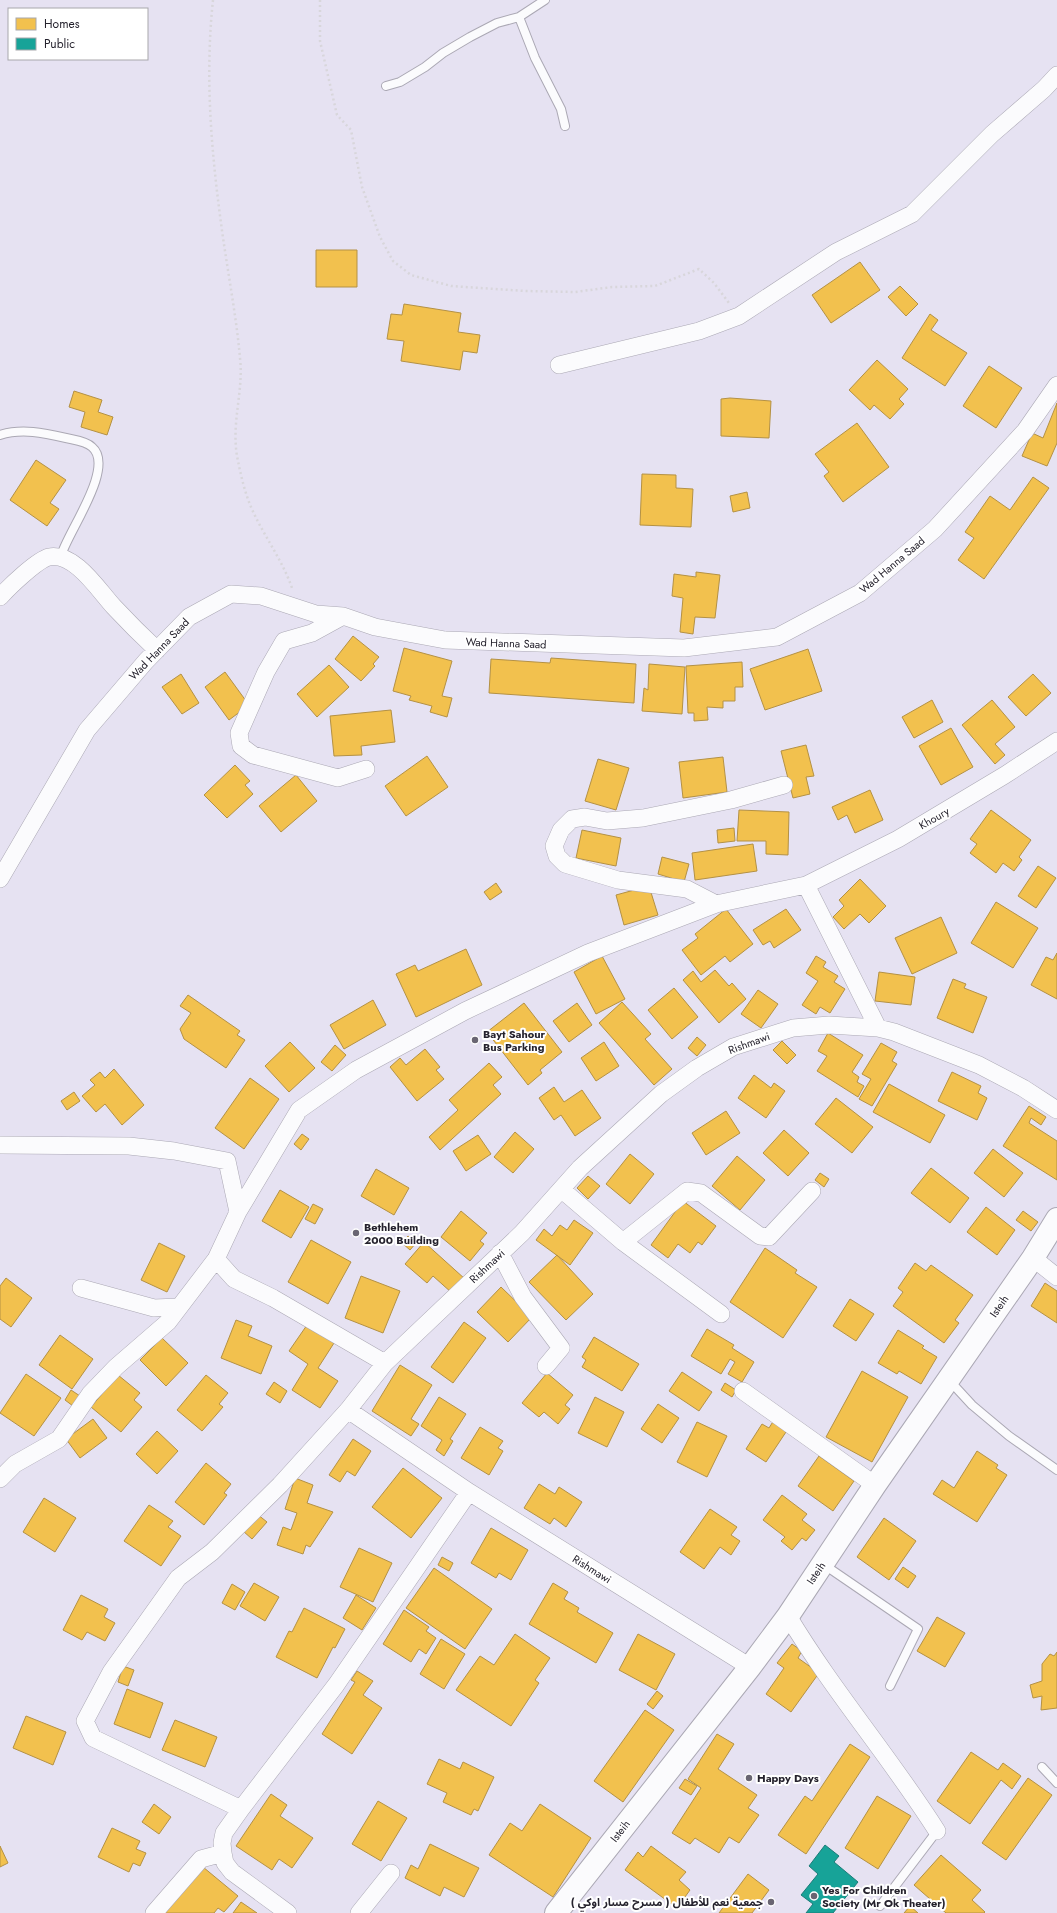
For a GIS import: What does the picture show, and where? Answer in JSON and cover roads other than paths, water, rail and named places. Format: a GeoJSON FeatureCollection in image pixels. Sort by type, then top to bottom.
{"type":"FeatureCollection","features":[{"type":"Feature","properties":{"kind":"street"},"geometry":{"type":"LineString","coordinates":[[559,366],[699,331],[738,316],[836,252],[912,214],[992,134],[1044,89],[1057,75]]}},
{"type":"Feature","properties":{"kind":"street","name":"Wad Hanna Saad"},"geometry":{"type":"LineString","coordinates":[[0,879],[87,730],[157,650],[189,617],[232,594],[261,596],[316,614],[343,616],[374,627],[445,640],[684,648],[777,637],[860,593],[935,529],[1025,431],[1057,385]]}},
{"type":"Feature","properties":{"kind":"street"},"geometry":{"type":"LineString","coordinates":[[0,597],[17,579],[48,557],[62,556],[90,576],[112,605],[157,650]]}},
{"type":"Feature","properties":{"kind":"street"},"geometry":{"type":"LineString","coordinates":[[343,616],[312,633],[284,641],[266,672],[238,733],[241,746],[253,755],[280,763],[338,778],[366,769]]}},
{"type":"Feature","properties":{"kind":"street","name":"Khoury"},"geometry":{"type":"LineString","coordinates":[[0,1479],[15,1464],[59,1439],[90,1394],[116,1367],[168,1322],[216,1259],[238,1212],[299,1110],[356,1070],[465,1011],[588,953],[716,904],[806,885],[898,839],[999,779],[1057,741]]}},
{"type":"Feature","properties":{"kind":"street"},"geometry":{"type":"LineString","coordinates":[[716,904],[687,889],[618,880],[565,864],[557,856],[554,846],[561,830],[572,819],[585,817],[607,821],[643,818],[732,800],[784,785]]}},
{"type":"Feature","properties":{"kind":"street"},"geometry":{"type":"LineString","coordinates":[[806,885],[878,1028]]}},
{"type":"Feature","properties":{"kind":"street","name":"Rishmawi"},"geometry":{"type":"LineString","coordinates":[[750,1667],[469,1492],[348,1410],[385,1363],[522,1233],[580,1168],[661,1094],[698,1068],[733,1047],[793,1028],[829,1025],[878,1028],[894,1032],[979,1065],[1023,1088],[1057,1110]]}},
{"type":"Feature","properties":{"kind":"street"},"geometry":{"type":"LineString","coordinates":[[0,1145],[129,1146],[174,1151],[227,1161],[238,1212]]}},
{"type":"Feature","properties":{"kind":"street"},"geometry":{"type":"LineString","coordinates":[[561,1189],[623,1242],[721,1314]]}},
{"type":"Feature","properties":{"kind":"street"},"geometry":{"type":"LineString","coordinates":[[623,1242],[687,1191],[701,1193],[760,1236],[769,1237],[812,1191]]}},
{"type":"Feature","properties":{"kind":"street","name":"Isteih"},"geometry":{"type":"LineString","coordinates":[[556,1913],[750,1667],[788,1616],[875,1485],[1033,1258],[1057,1219]]}},
{"type":"Feature","properties":{"kind":"street"},"geometry":{"type":"LineString","coordinates":[[500,1253],[523,1297],[561,1348],[546,1366]]}},
{"type":"Feature","properties":{"kind":"street"},"geometry":{"type":"LineString","coordinates":[[1033,1258],[1057,1277]]}},
{"type":"Feature","properties":{"kind":"street"},"geometry":{"type":"LineString","coordinates":[[216,1259],[234,1279],[273,1298],[385,1363]]}},
{"type":"Feature","properties":{"kind":"street"},"geometry":{"type":"LineString","coordinates":[[81,1288],[154,1308],[179,1307]]}},
{"type":"Feature","properties":{"kind":"street"},"geometry":{"type":"LineString","coordinates":[[743,1391],[875,1485]]}},
{"type":"Feature","properties":{"kind":"street"},"geometry":{"type":"LineString","coordinates":[[240,1808],[93,1738],[85,1721],[111,1672],[178,1578],[212,1552],[280,1485],[348,1410]]}},
{"type":"Feature","properties":{"kind":"street"},"geometry":{"type":"LineString","coordinates":[[288,1913],[232,1872],[225,1863],[222,1843],[224,1833],[240,1808],[336,1685],[469,1492]]}},
{"type":"Feature","properties":{"kind":"street"},"geometry":{"type":"LineString","coordinates":[[788,1616],[811,1654],[910,1790],[937,1831]]}},
{"type":"Feature","properties":{"kind":"street"},"geometry":{"type":"LineString","coordinates":[[154,1913],[201,1859],[223,1853]]}},
{"type":"Feature","properties":{"kind":"street"},"geometry":{"type":"LineString","coordinates":[[359,1913],[391,1873]]}},
{"type":"Feature","properties":{"kind":"lane"},"geometry":{"type":"LineString","coordinates":[[386,86],[400,82],[425,67],[442,53],[470,37],[497,23],[519,17],[545,0]]}},
{"type":"Feature","properties":{"kind":"lane"},"geometry":{"type":"LineString","coordinates":[[519,17],[535,58],[561,109],[565,126]]}},
{"type":"Feature","properties":{"kind":"lane"},"geometry":{"type":"LineString","coordinates":[[0,435],[30,430],[80,441],[93,447],[100,459],[98,472],[87,504],[63,548],[62,556]]}},
{"type":"Feature","properties":{"kind":"lane"},"geometry":{"type":"LineString","coordinates":[[949,1379],[972,1405],[1009,1436],[1057,1470]]}},
{"type":"Feature","properties":{"kind":"lane"},"geometry":{"type":"LineString","coordinates":[[822,1564],[918,1629],[890,1686]]}},
{"type":"Feature","properties":{"kind":"lane"},"geometry":{"type":"LineString","coordinates":[[1042,1767],[1057,1782]]}},
{"type":"Feature","properties":{"kind":"lane"},"geometry":{"type":"LineString","coordinates":[[880,1906],[937,1831]]}},
{"type":"Feature","properties":{"kind":"place","name":"Bayt Sahour Bus Parking"},"geometry":{"type":"Point","coordinates":[475,1040]}},
{"type":"Feature","properties":{"kind":"place","name":"Bethlehem 2000 Building"},"geometry":{"type":"Point","coordinates":[356,1233]}},
{"type":"Feature","properties":{"kind":"place","name":"Happy Days"},"geometry":{"type":"Point","coordinates":[749,1778]}},
{"type":"Feature","properties":{"kind":"place","name":"Yes For Children Society (Mr Ok Theater)"},"geometry":{"type":"Point","coordinates":[814,1896]}},
{"type":"Feature","properties":{"kind":"place","name":"جمعية نعم للأطفال ( مسرح مسار اوكي )"},"geometry":{"type":"Point","coordinates":[771,1902]}}]}
